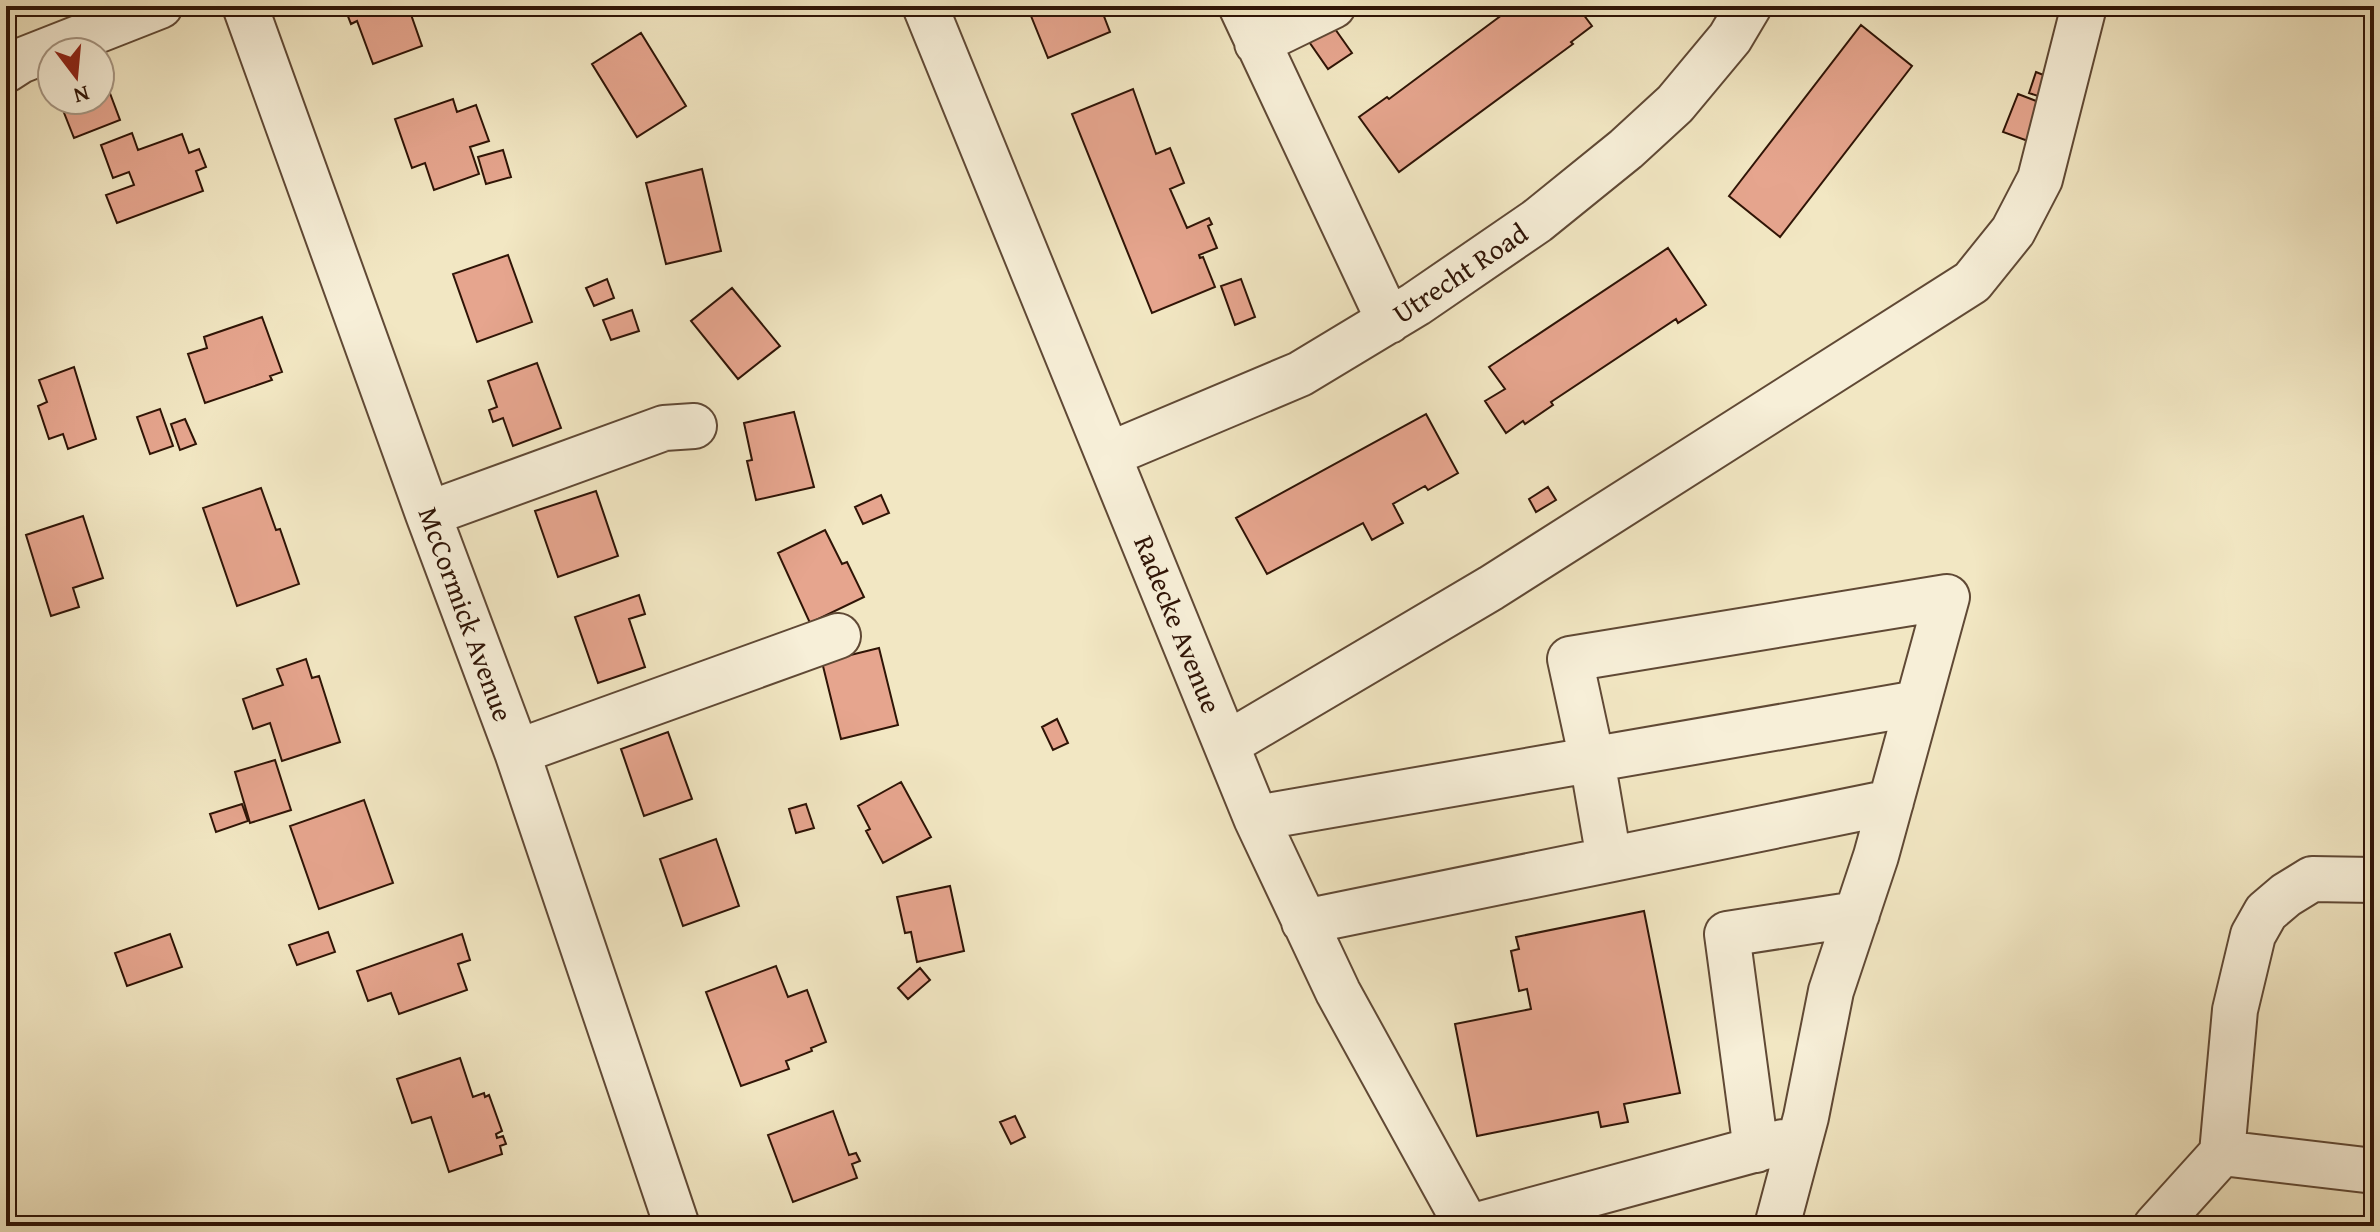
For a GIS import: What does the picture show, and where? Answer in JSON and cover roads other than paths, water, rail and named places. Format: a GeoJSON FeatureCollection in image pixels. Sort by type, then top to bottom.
{"type":"FeatureCollection","features":[{"type":"Feature","properties":{"kind":"street"},"geometry":{"type":"LineString","coordinates":[[6,70],[45,51],[160,6]]}},
{"type":"Feature","properties":{"kind":"street","name":"McCormick Avenue"},"geometry":{"type":"LineString","coordinates":[[245,6],[517,752],[677,1226]]}},
{"type":"Feature","properties":{"kind":"street","name":"Radecke Avenue"},"geometry":{"type":"LineString","coordinates":[[925,6],[1256,818],[1338,992],[1467,1226]]}},
{"type":"Feature","properties":{"kind":"street"},"geometry":{"type":"LineString","coordinates":[[1333,6],[1249,24],[1389,321]]}},
{"type":"Feature","properties":{"kind":"street","name":"Utrecht Road"},"geometry":{"type":"LineString","coordinates":[[1108,455],[1300,374],[1389,321],[1537,221],[1626,149],[1675,104],[1730,38],[1749,6]]}},
{"type":"Feature","properties":{"kind":"street"},"geometry":{"type":"LineString","coordinates":[[1227,744],[1491,588],[1972,282],[2013,231],[2040,179],[2084,6]]}},
{"type":"Feature","properties":{"kind":"street"},"geometry":{"type":"LineString","coordinates":[[428,514],[664,428],[694,426]]}},
{"type":"Feature","properties":{"kind":"street"},"geometry":{"type":"LineString","coordinates":[[1609,859],[1570,659],[1947,597],[1876,856],[1831,991],[1801,1137],[1777,1226]]}},
{"type":"Feature","properties":{"kind":"street"},"geometry":{"type":"LineString","coordinates":[[517,752],[838,636]]}},
{"type":"Feature","properties":{"kind":"street"},"geometry":{"type":"LineString","coordinates":[[1256,818],[1918,703]]}},
{"type":"Feature","properties":{"kind":"street"},"geometry":{"type":"LineString","coordinates":[[1304,922],[1891,802]]}},
{"type":"Feature","properties":{"kind":"street"},"geometry":{"type":"LineString","coordinates":[[2156,1226],[2222,1153],[2235,1010],[2253,935],[2266,912],[2312,879],[2374,880]]}},
{"type":"Feature","properties":{"kind":"street"},"geometry":{"type":"LineString","coordinates":[[1756,1150],[1727,934],[1857,914]]}},
{"type":"Feature","properties":{"kind":"street"},"geometry":{"type":"LineString","coordinates":[[1474,1226],[1801,1137]]}},
{"type":"Feature","properties":{"kind":"street"},"geometry":{"type":"LineString","coordinates":[[2222,1153],[2374,1171]]}}]}
